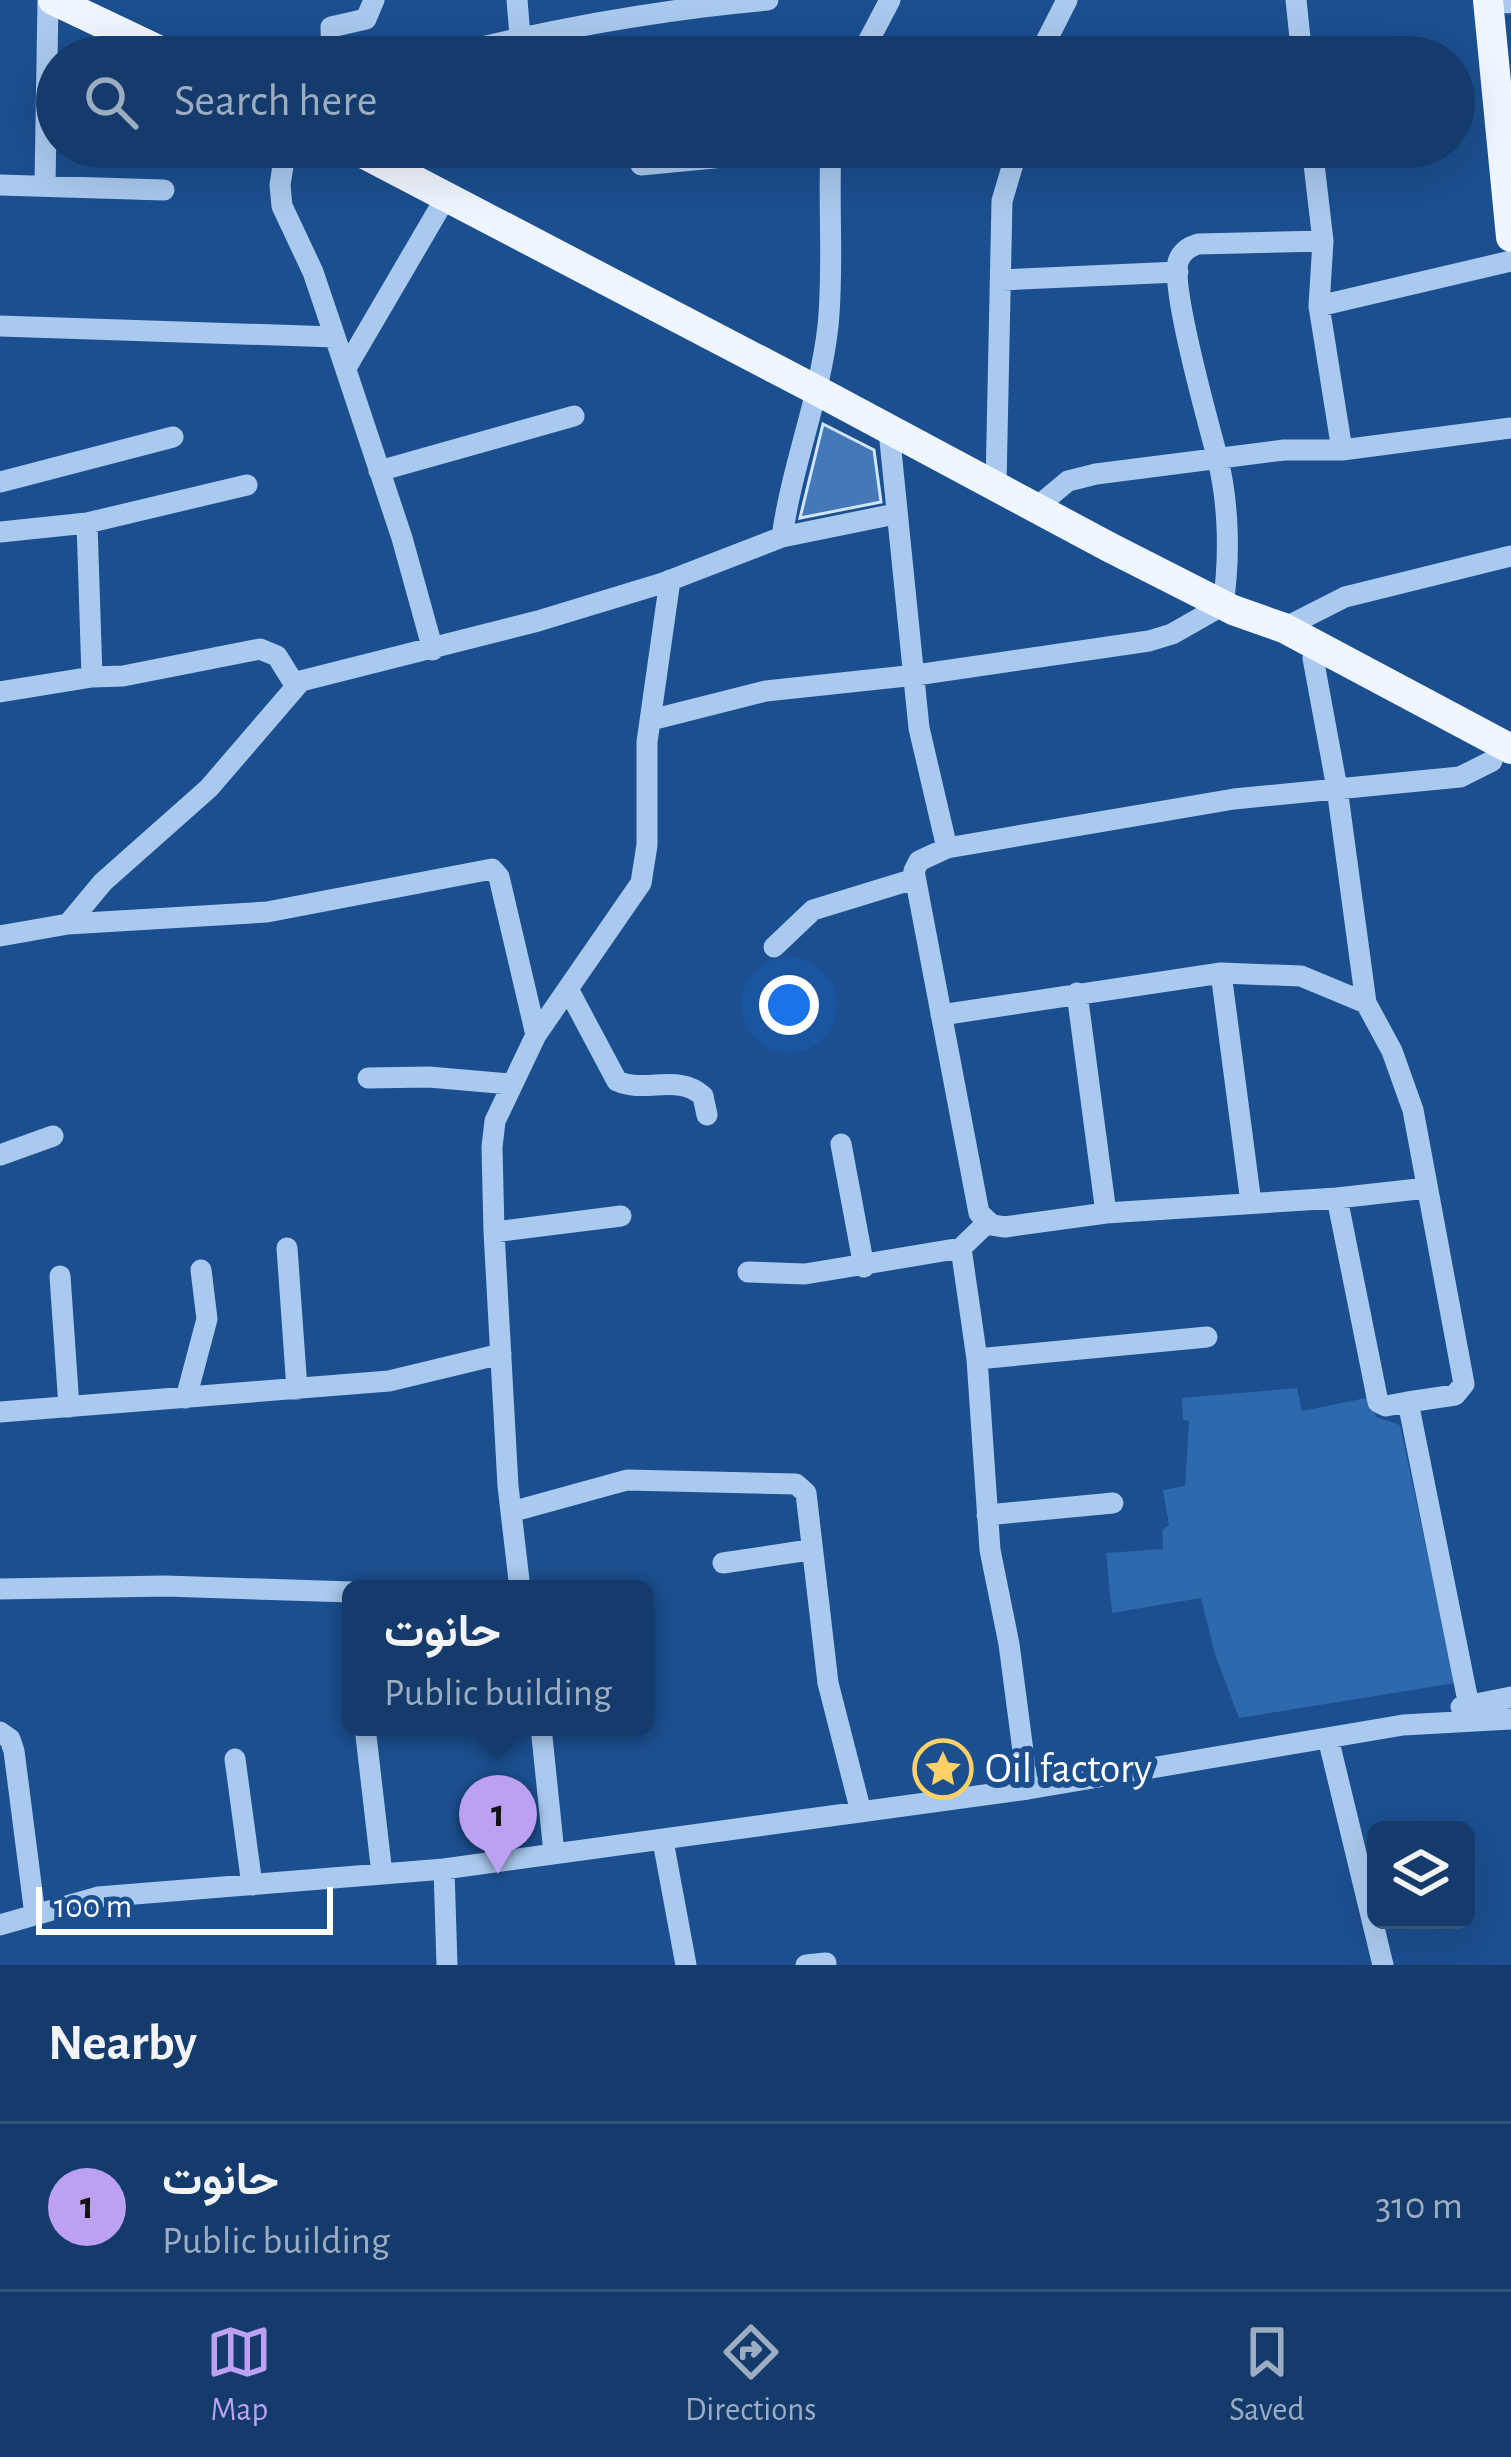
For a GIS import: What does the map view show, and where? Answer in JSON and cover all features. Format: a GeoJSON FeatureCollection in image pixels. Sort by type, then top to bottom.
{"type":"FeatureCollection","features":[{"type":"Feature","properties":{"kind":"main road"},"geometry":{"type":"LineString","coordinates":[[51,0],[127,36]]}},
{"type":"Feature","properties":{"kind":"main road"},"geometry":{"type":"LineString","coordinates":[[1503,1],[1511,34]]}},
{"type":"Feature","properties":{"kind":"main road"},"geometry":{"type":"LineString","coordinates":[[1503,1],[1511,237]]}},
{"type":"Feature","properties":{"kind":"main road"},"geometry":{"type":"LineString","coordinates":[[391,168],[1039,506],[1505,761]]}},
{"type":"Feature","properties":{"kind":"main road"},"geometry":{"type":"LineString","coordinates":[[1228,608],[1284,628],[1505,761]]}},
{"type":"Feature","properties":{"kind":"street"},"geometry":{"type":"LineString","coordinates":[[50,36],[51,0]]}},
{"type":"Feature","properties":{"kind":"street"},"geometry":{"type":"LineString","coordinates":[[331,36],[331,27],[365,20],[374,0]]}},
{"type":"Feature","properties":{"kind":"street"},"geometry":{"type":"LineString","coordinates":[[517,0],[520,36],[664,4],[767,0]]}},
{"type":"Feature","properties":{"kind":"street"},"geometry":{"type":"LineString","coordinates":[[871,36],[890,0]]}},
{"type":"Feature","properties":{"kind":"street"},"geometry":{"type":"LineString","coordinates":[[1049,36],[1067,0]]}},
{"type":"Feature","properties":{"kind":"street"},"geometry":{"type":"LineString","coordinates":[[1296,0],[1300,36]]}},
{"type":"Feature","properties":{"kind":"street"},"geometry":{"type":"LineString","coordinates":[[45,184],[46,168]]}},
{"type":"Feature","properties":{"kind":"street"},"geometry":{"type":"LineString","coordinates":[[283,168],[282,206],[313,272],[346,368],[433,650]]}},
{"type":"Feature","properties":{"kind":"street"},"geometry":{"type":"LineString","coordinates":[[782,537],[793,466],[816,390],[828,324],[829,168]]}},
{"type":"Feature","properties":{"kind":"street"},"geometry":{"type":"LineString","coordinates":[[996,484],[1002,200],[1012,168]]}},
{"type":"Feature","properties":{"kind":"street"},"geometry":{"type":"LineString","coordinates":[[1314,168],[1323,241],[1319,306],[1342,450]]}},
{"type":"Feature","properties":{"kind":"street"},"geometry":{"type":"LineString","coordinates":[[0,185],[164,190]]}},
{"type":"Feature","properties":{"kind":"street"},"geometry":{"type":"LineString","coordinates":[[346,368],[446,197]]}},
{"type":"Feature","properties":{"kind":"street"},"geometry":{"type":"LineString","coordinates":[[651,720],[766,691],[1149,641],[1228,608],[1218,460],[1204,413],[1178,272],[1180,257],[1193,244],[1323,241]]}},
{"type":"Feature","properties":{"kind":"street"},"geometry":{"type":"LineString","coordinates":[[1319,306],[1511,261]]}},
{"type":"Feature","properties":{"kind":"street"},"geometry":{"type":"LineString","coordinates":[[1002,280],[1178,272]]}},
{"type":"Feature","properties":{"kind":"street"},"geometry":{"type":"LineString","coordinates":[[0,326],[335,337]]}},
{"type":"Feature","properties":{"kind":"street"},"geometry":{"type":"LineString","coordinates":[[379,471],[574,416]]}},
{"type":"Feature","properties":{"kind":"street"},"geometry":{"type":"LineString","coordinates":[[1039,506],[1068,481],[1081,477],[1284,450],[1342,450],[1511,428]]}},
{"type":"Feature","properties":{"kind":"street"},"geometry":{"type":"LineString","coordinates":[[889,431],[919,728],[947,848]]}},
{"type":"Feature","properties":{"kind":"street"},"geometry":{"type":"LineString","coordinates":[[0,482],[173,436]]}},
{"type":"Feature","properties":{"kind":"street"},"geometry":{"type":"LineString","coordinates":[[0,532],[87,523],[247,485]]}},
{"type":"Feature","properties":{"kind":"street"},"geometry":{"type":"LineString","coordinates":[[68,924],[103,882],[209,788],[296,685],[308,679],[433,650],[670,580],[782,537],[895,514]]}},
{"type":"Feature","properties":{"kind":"street"},"geometry":{"type":"LineString","coordinates":[[87,523],[92,677]]}},
{"type":"Feature","properties":{"kind":"street"},"geometry":{"type":"LineString","coordinates":[[1284,628],[1345,597],[1511,556]]}},
{"type":"Feature","properties":{"kind":"street"},"geometry":{"type":"LineString","coordinates":[[519,1580],[494,1232],[495,1121],[536,1035],[641,883],[647,845],[647,742],[670,580]]}},
{"type":"Feature","properties":{"kind":"street"},"geometry":{"type":"LineString","coordinates":[[0,692],[123,676],[260,649],[277,656],[296,685]]}},
{"type":"Feature","properties":{"kind":"street"},"geometry":{"type":"LineString","coordinates":[[1312,658],[1337,788],[1366,1003],[1404,1082],[1464,1384],[1455,1395],[1386,1406],[1378,1402],[1337,1198]]}},
{"type":"Feature","properties":{"kind":"street"},"geometry":{"type":"LineString","coordinates":[[1427,1188],[1106,1213],[1012,1226],[988,1222],[976,1207],[914,879],[919,861],[947,848],[1234,799],[1460,777],[1505,761]]}},
{"type":"Feature","properties":{"kind":"street"},"geometry":{"type":"LineString","coordinates":[[0,936],[68,924],[267,912],[492,869],[499,878],[536,1035]]}},
{"type":"Feature","properties":{"kind":"street"},"geometry":{"type":"LineString","coordinates":[[774,946],[813,910],[914,879]]}},
{"type":"Feature","properties":{"kind":"street"},"geometry":{"type":"LineString","coordinates":[[941,1015],[1221,973],[1301,976],[1366,1003]]}},
{"type":"Feature","properties":{"kind":"street"},"geometry":{"type":"LineString","coordinates":[[1221,973],[1251,1203]]}},
{"type":"Feature","properties":{"kind":"street"},"geometry":{"type":"LineString","coordinates":[[568,989],[617,1081],[636,1087],[684,1084],[703,1096],[706,1115]]}},
{"type":"Feature","properties":{"kind":"street"},"geometry":{"type":"LineString","coordinates":[[1077,993],[1106,1213]]}},
{"type":"Feature","properties":{"kind":"street"},"geometry":{"type":"LineString","coordinates":[[368,1078],[510,1084]]}},
{"type":"Feature","properties":{"kind":"street"},"geometry":{"type":"LineString","coordinates":[[0,1155],[53,1136]]}},
{"type":"Feature","properties":{"kind":"street"},"geometry":{"type":"LineString","coordinates":[[841,1144],[864,1267]]}},
{"type":"Feature","properties":{"kind":"street"},"geometry":{"type":"LineString","coordinates":[[494,1232],[621,1216]]}},
{"type":"Feature","properties":{"kind":"street"},"geometry":{"type":"LineString","coordinates":[[748,1272],[805,1274],[962,1248],[988,1222]]}},
{"type":"Feature","properties":{"kind":"street"},"geometry":{"type":"LineString","coordinates":[[287,1248],[297,1389]]}},
{"type":"Feature","properties":{"kind":"street"},"geometry":{"type":"LineString","coordinates":[[962,1248],[977,1359],[988,1515],[1028,1790]]}},
{"type":"Feature","properties":{"kind":"street"},"geometry":{"type":"LineString","coordinates":[[186,1398],[207,1319],[201,1270]]}},
{"type":"Feature","properties":{"kind":"street"},"geometry":{"type":"LineString","coordinates":[[60,1276],[69,1407]]}},
{"type":"Feature","properties":{"kind":"street"},"geometry":{"type":"LineString","coordinates":[[977,1359],[1207,1337]]}},
{"type":"Feature","properties":{"kind":"street"},"geometry":{"type":"LineString","coordinates":[[0,1412],[389,1381],[501,1354]]}},
{"type":"Feature","properties":{"kind":"street"},"geometry":{"type":"LineString","coordinates":[[1408,1402],[1471,1713]]}},
{"type":"Feature","properties":{"kind":"street"},"geometry":{"type":"LineString","coordinates":[[511,1512],[626,1480],[796,1484],[806,1493],[809,1550],[828,1682],[861,1812]]}},
{"type":"Feature","properties":{"kind":"street"},"geometry":{"type":"LineString","coordinates":[[988,1515],[1113,1503]]}},
{"type":"Feature","properties":{"kind":"street"},"geometry":{"type":"LineString","coordinates":[[723,1563],[809,1550]]}},
{"type":"Feature","properties":{"kind":"street"},"geometry":{"type":"LineString","coordinates":[[0,1589],[165,1586],[342,1592]]}},
{"type":"Feature","properties":{"kind":"street"},"geometry":{"type":"LineString","coordinates":[[0,1924],[98,1897],[443,1869],[1028,1790],[1471,1713],[1511,1697]]}},
{"type":"Feature","properties":{"kind":"street"},"geometry":{"type":"LineString","coordinates":[[1471,1713],[1511,1719]]}},
{"type":"Feature","properties":{"kind":"street"},"geometry":{"type":"LineString","coordinates":[[0,1732],[10,1739],[14,1751],[35,1915]]}},
{"type":"Feature","properties":{"kind":"street"},"geometry":{"type":"LineString","coordinates":[[366,1736],[382,1874]]}},
{"type":"Feature","properties":{"kind":"street"},"geometry":{"type":"LineString","coordinates":[[542,1736],[554,1853]]}},
{"type":"Feature","properties":{"kind":"street"},"geometry":{"type":"LineString","coordinates":[[1328,1738],[1383,1965]]}},
{"type":"Feature","properties":{"kind":"street"},"geometry":{"type":"LineString","coordinates":[[235,1759],[252,1886]]}},
{"type":"Feature","properties":{"kind":"street"},"geometry":{"type":"LineString","coordinates":[[663,1841],[686,1965]]}},
{"type":"Feature","properties":{"kind":"street"},"geometry":{"type":"LineString","coordinates":[[443,1869],[447,1965]]}},
{"type":"Feature","properties":{"kind":"shaded area"},"geometry":{"type":"Polygon","coordinates":[[[1297,1388],[1302,1411],[1371,1397],[1376,1417],[1400,1425],[1455,1683],[1239,1718],[1201,1598],[1112,1613],[1106,1553],[1163,1549],[1162,1530],[1169,1525],[1163,1490],[1185,1486],[1189,1421],[1183,1420],[1182,1398],[1297,1388]]]}},
{"type":"Feature","properties":{"kind":"building"},"geometry":{"type":"Polygon","coordinates":[[[823,424],[874,450],[881,502],[800,518],[823,424]]]}},
{"type":"Feature","properties":{"kind":"place","name":"Oil factory"},"geometry":{"type":"Point","coordinates":[943,1769]}},
{"type":"Feature","properties":{"kind":"place","name":"حانوت"},"geometry":{"type":"Point","coordinates":[498,1874]}}]}
